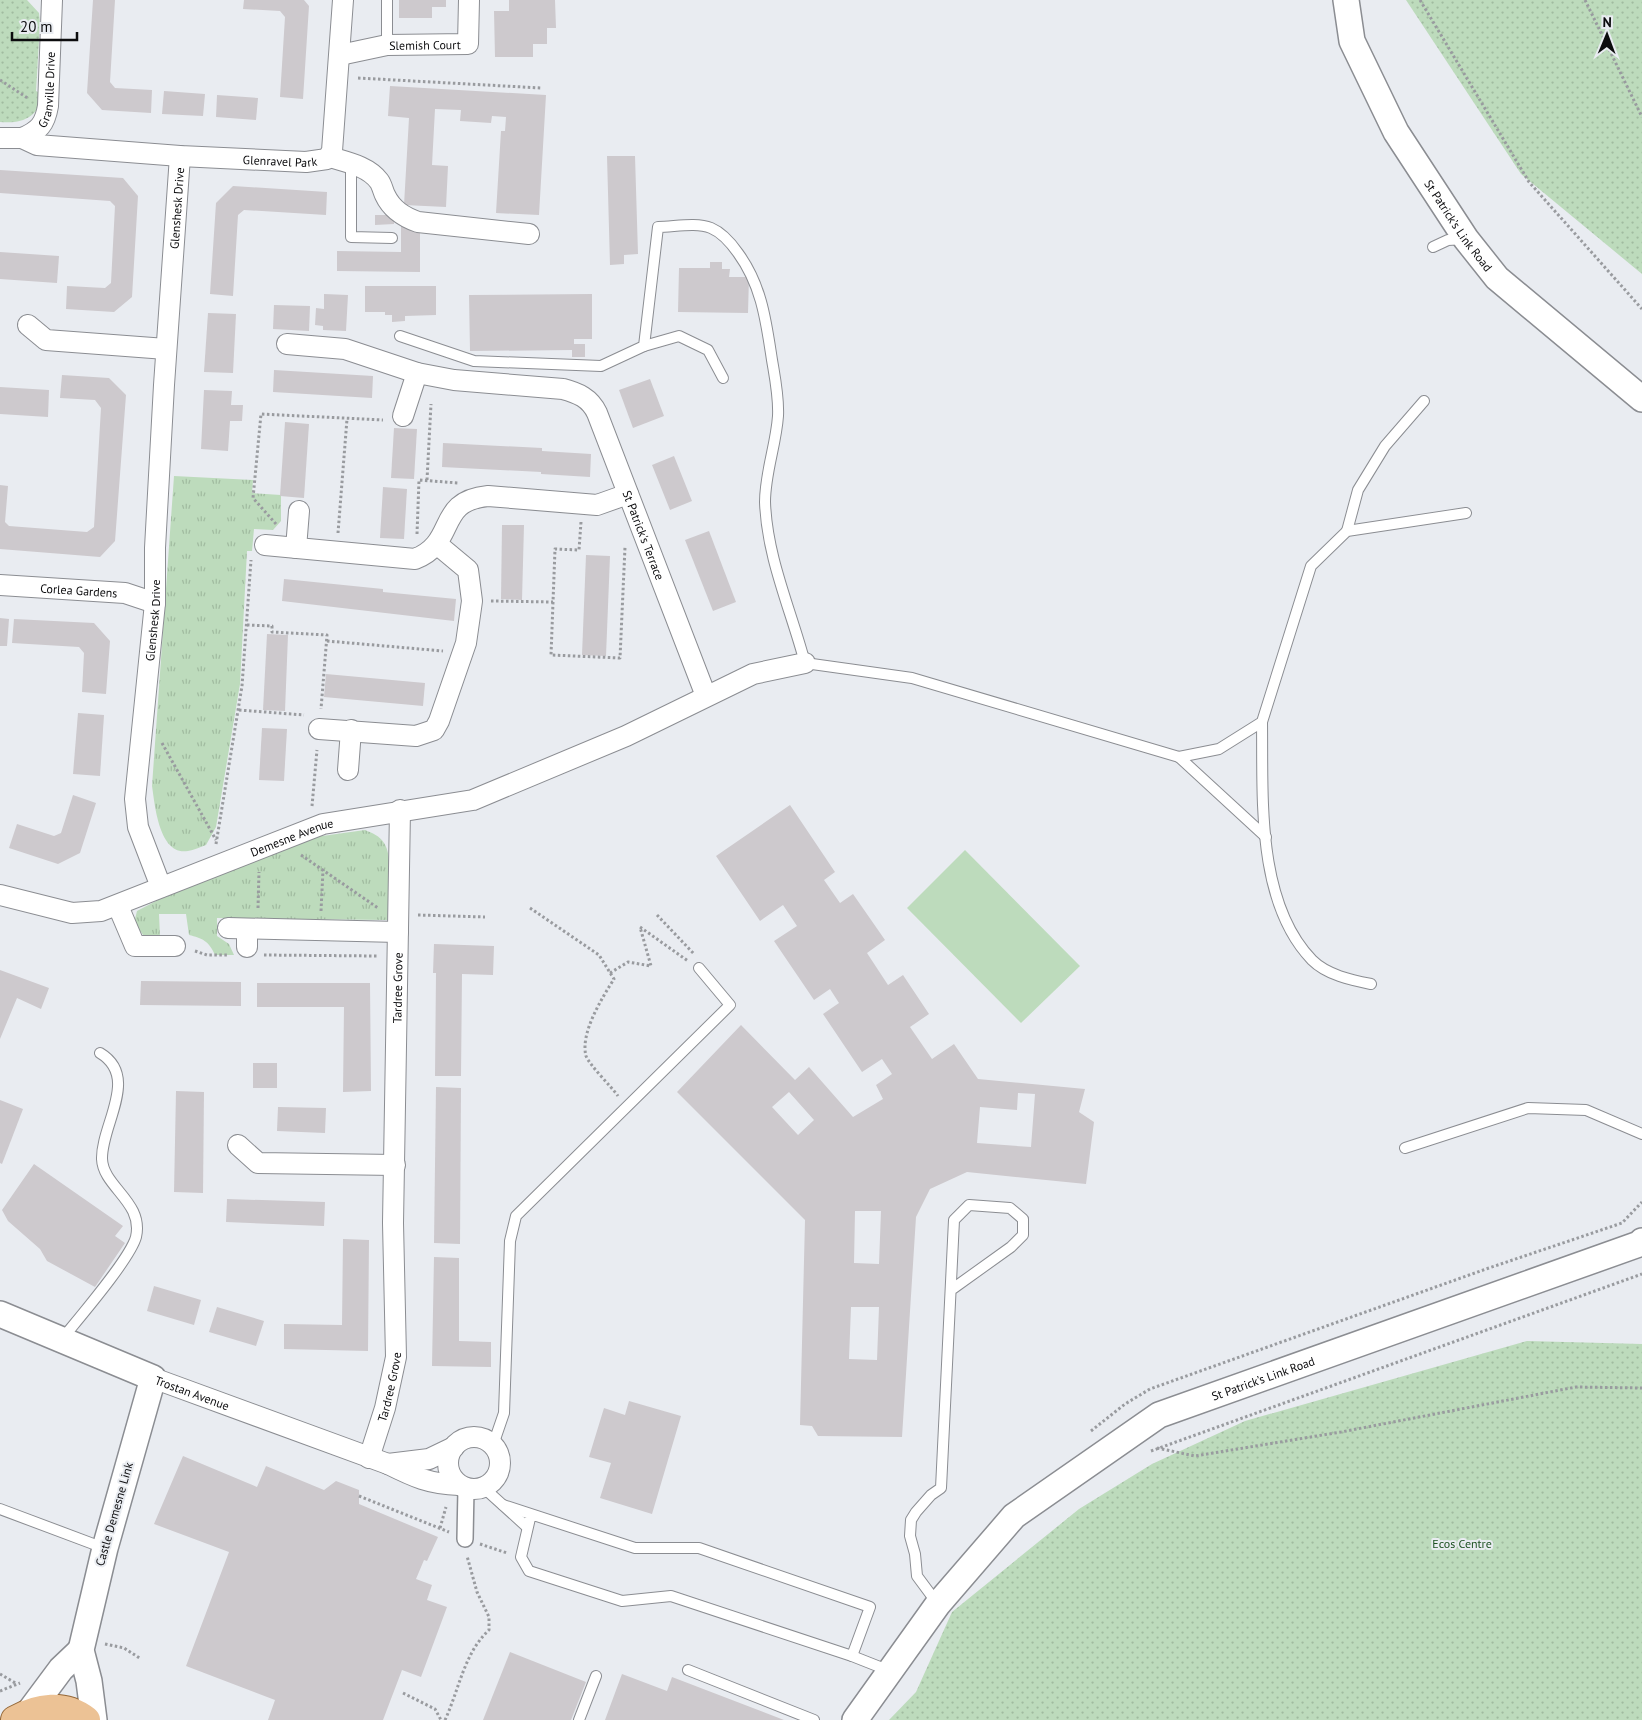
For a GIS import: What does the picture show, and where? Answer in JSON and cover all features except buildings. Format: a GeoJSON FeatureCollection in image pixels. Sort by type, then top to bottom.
{"type":"FeatureCollection","features":[{"type":"Feature","properties":{"kind":"main road"},"geometry":{"type":"LineString","coordinates":[[0,1719],[17,1717],[45,1708],[62,1709],[79,1715],[86,1720]]}},
{"type":"Feature","properties":{"kind":"street","name":"Glenravel Park"},"geometry":{"type":"LineString","coordinates":[[0,138],[22,138],[37,145],[180,156],[306,162],[330,157],[340,55],[343,0]]}},
{"type":"Feature","properties":{"kind":"street","name":"Slemish Court"},"geometry":{"type":"LineString","coordinates":[[340,55],[387,45],[468,44],[469,0]]}},
{"type":"Feature","properties":{"kind":"street","name":"St Patrick’s Link Road"},"geometry":{"type":"LineString","coordinates":[[1346,0],[1352,41],[1396,132],[1466,239],[1497,278],[1642,399]]}},
{"type":"Feature","properties":{"kind":"street","name":"Granville Drive"},"geometry":{"type":"LineString","coordinates":[[22,138],[36,132],[47,113],[51,2]]}},
{"type":"Feature","properties":{"kind":"street"},"geometry":{"type":"LineString","coordinates":[[47,113],[61,138],[73,148]]}},
{"type":"Feature","properties":{"kind":"street","name":"Glenshesk Drive"},"geometry":{"type":"LineString","coordinates":[[161,887],[145,847],[136,812],[142,726],[155,603],[155,548],[166,349],[180,156]]}},
{"type":"Feature","properties":{"kind":"street"},"geometry":{"type":"LineString","coordinates":[[330,157],[351,163],[376,178],[391,205],[405,218],[418,222],[528,234]]}},
{"type":"Feature","properties":{"kind":"street"},"geometry":{"type":"LineString","coordinates":[[28,325],[46,340],[166,349]]}},
{"type":"Feature","properties":{"kind":"street"},"geometry":{"type":"LineString","coordinates":[[287,344],[345,349],[424,375],[464,381],[563,389],[580,395],[593,405],[597,413],[628,494]]}},
{"type":"Feature","properties":{"kind":"street"},"geometry":{"type":"LineString","coordinates":[[403,416],[424,375]]}},
{"type":"Feature","properties":{"kind":"street","name":"St Patrick's Terrace"},"geometry":{"type":"LineString","coordinates":[[472,498],[488,496],[597,505],[628,494],[706,696]]}},
{"type":"Feature","properties":{"kind":"street"},"geometry":{"type":"LineString","coordinates":[[264,545],[415,560],[432,550],[454,510],[472,498]]}},
{"type":"Feature","properties":{"kind":"street"},"geometry":{"type":"LineString","coordinates":[[296,548],[299,511]]}},
{"type":"Feature","properties":{"kind":"street"},"geometry":{"type":"LineString","coordinates":[[319,722],[351,730],[416,736],[434,730],[440,721],[462,653],[472,601],[468,570],[432,550]]}},
{"type":"Feature","properties":{"kind":"street","name":"Corlea Gardens"},"geometry":{"type":"LineString","coordinates":[[0,585],[125,593],[155,603]]}},
{"type":"Feature","properties":{"kind":"street","name":"Demesne Avenue"},"geometry":{"type":"LineString","coordinates":[[0,895],[72,914],[101,911],[118,906],[216,865],[323,824],[400,810],[472,800],[626,736],[753,674],[805,663]]}},
{"type":"Feature","properties":{"kind":"street"},"geometry":{"type":"LineString","coordinates":[[348,770],[351,730]]}},
{"type":"Feature","properties":{"kind":"street","name":"Tardree Grove"},"geometry":{"type":"LineString","coordinates":[[378,1461],[385,1408],[396,1357],[393,1223],[400,810]]}},
{"type":"Feature","properties":{"kind":"street"},"geometry":{"type":"LineString","coordinates":[[118,906],[135,946],[175,946]]}},
{"type":"Feature","properties":{"kind":"street"},"geometry":{"type":"LineString","coordinates":[[245,941],[321,930],[398,923]]}},
{"type":"Feature","properties":{"kind":"street"},"geometry":{"type":"LineString","coordinates":[[238,1144],[258,1163],[395,1165]]}},
{"type":"Feature","properties":{"kind":"street","name":"St Patrick’s Link Road"},"geometry":{"type":"LineString","coordinates":[[854,1720],[938,1604],[1014,1516],[1159,1415],[1641,1244]]}},
{"type":"Feature","properties":{"kind":"street","name":"Trostan Avenue"},"geometry":{"type":"LineString","coordinates":[[0,1314],[153,1378],[378,1461],[412,1476],[440,1485],[470,1487]]}},
{"type":"Feature","properties":{"kind":"street","name":"Castle Demesne Link"},"geometry":{"type":"LineString","coordinates":[[94,1720],[82,1645],[105,1548],[153,1378]]}},
{"type":"Feature","properties":{"kind":"street"},"geometry":{"type":"LineString","coordinates":[[477,1437],[493,1445],[498,1452],[500,1469],[497,1477],[470,1487],[452,1478],[448,1462],[454,1447],[460,1441],[477,1437]]}},
{"type":"Feature","properties":{"kind":"street","name":"Trostan Avenue"},"geometry":{"type":"LineString","coordinates":[[378,1461],[429,1458],[454,1447]]}},
{"type":"Feature","properties":{"kind":"street"},"geometry":{"type":"LineString","coordinates":[[459,1536],[470,1487]]}},
{"type":"Feature","properties":{"kind":"street"},"geometry":{"type":"LineString","coordinates":[[17,1717],[82,1645]]}},
{"type":"Feature","properties":{"kind":"lane"},"geometry":{"type":"LineString","coordinates":[[387,0],[387,45]]}},
{"type":"Feature","properties":{"kind":"lane"},"geometry":{"type":"LineString","coordinates":[[351,163],[351,237],[392,238]]}},
{"type":"Feature","properties":{"kind":"lane"},"geometry":{"type":"LineString","coordinates":[[644,346],[658,227],[703,226],[720,233],[743,260],[760,292],[776,387],[778,415],[766,483],[767,521],[775,568],[790,607],[805,663],[912,678],[1039,714],[1179,757],[1266,836]]}},
{"type":"Feature","properties":{"kind":"lane"},"geometry":{"type":"LineString","coordinates":[[1433,247],[1448,240],[1466,239]]}},
{"type":"Feature","properties":{"kind":"lane"},"geometry":{"type":"LineString","coordinates":[[400,336],[474,361],[601,366],[644,346],[679,336],[708,350],[723,378]]}},
{"type":"Feature","properties":{"kind":"lane"},"geometry":{"type":"LineString","coordinates":[[1371,984],[1344,979],[1313,961],[1288,925],[1271,876],[1263,818],[1262,722],[1311,566],[1347,531],[1358,490],[1385,446],[1424,401]]}},
{"type":"Feature","properties":{"kind":"lane"},"geometry":{"type":"LineString","coordinates":[[1347,531],[1466,513]]}},
{"type":"Feature","properties":{"kind":"lane"},"geometry":{"type":"LineString","coordinates":[[1179,757],[1218,749],[1262,722]]}},
{"type":"Feature","properties":{"kind":"lane"},"geometry":{"type":"LineString","coordinates":[[493,1445],[504,1413],[510,1240],[516,1216],[730,1005],[698,968]]}},
{"type":"Feature","properties":{"kind":"lane"},"geometry":{"type":"LineString","coordinates":[[62,1340],[129,1252],[136,1232],[135,1220],[129,1203],[103,1165],[104,1145],[116,1101],[118,1084],[112,1062],[100,1053]]}},
{"type":"Feature","properties":{"kind":"lane"},"geometry":{"type":"LineString","coordinates":[[1405,1148],[1528,1108],[1586,1110],[1642,1134]]}},
{"type":"Feature","properties":{"kind":"lane"},"geometry":{"type":"LineString","coordinates":[[938,1604],[917,1576],[915,1554],[910,1536],[911,1520],[931,1495],[940,1488],[954,1220],[970,1205],[1010,1208],[1023,1219],[1023,1235],[1011,1248],[951,1290]]}},
{"type":"Feature","properties":{"kind":"lane"},"geometry":{"type":"LineString","coordinates":[[470,1487],[504,1506],[527,1526]]}},
{"type":"Feature","properties":{"kind":"lane"},"geometry":{"type":"LineString","coordinates":[[504,1506],[634,1548],[699,1548],[870,1607],[852,1656]]}},
{"type":"Feature","properties":{"kind":"lane"},"geometry":{"type":"LineString","coordinates":[[0,1509],[105,1548]]}},
{"type":"Feature","properties":{"kind":"lane"},"geometry":{"type":"LineString","coordinates":[[531,1514],[520,1557],[529,1571],[622,1601],[671,1596],[852,1656],[891,1671]]}},
{"type":"Feature","properties":{"kind":"lane"},"geometry":{"type":"LineString","coordinates":[[688,1670],[814,1720]]}},
{"type":"Feature","properties":{"kind":"lane"},"geometry":{"type":"LineString","coordinates":[[579,1720],[596,1676]]}},
{"type":"Feature","properties":{"kind":"path"},"geometry":{"type":"LineString","coordinates":[[1420,0],[1529,182],[1642,309]]}},
{"type":"Feature","properties":{"kind":"path"},"geometry":{"type":"LineString","coordinates":[[1585,0],[1642,118]]}},
{"type":"Feature","properties":{"kind":"path"},"geometry":{"type":"LineString","coordinates":[[338,77],[541,88]]}},
{"type":"Feature","properties":{"kind":"path"},"geometry":{"type":"LineString","coordinates":[[0,80],[47,113]]}},
{"type":"Feature","properties":{"kind":"path"},"geometry":{"type":"LineString","coordinates":[[424,375],[430,417],[427,480]]}},
{"type":"Feature","properties":{"kind":"path"},"geometry":{"type":"LineString","coordinates":[[296,548],[253,498],[261,414],[381,420],[403,416],[430,417]]}},
{"type":"Feature","properties":{"kind":"path"},"geometry":{"type":"LineString","coordinates":[[337,552],[347,418]]}},
{"type":"Feature","properties":{"kind":"path"},"geometry":{"type":"LineString","coordinates":[[432,550],[416,532],[419,480],[462,483],[472,498]]}},
{"type":"Feature","properties":{"kind":"path"},"geometry":{"type":"LineString","coordinates":[[581,530],[579,550],[556,549],[551,655],[620,658],[626,530],[638,518]]}},
{"type":"Feature","properties":{"kind":"path"},"geometry":{"type":"LineString","coordinates":[[216,865],[216,841],[239,710],[251,559],[264,545]]}},
{"type":"Feature","properties":{"kind":"path"},"geometry":{"type":"LineString","coordinates":[[472,601],[553,602]]}},
{"type":"Feature","properties":{"kind":"path"},"geometry":{"type":"LineString","coordinates":[[247,625],[272,626],[272,632],[327,635],[310,829]]}},
{"type":"Feature","properties":{"kind":"path"},"geometry":{"type":"LineString","coordinates":[[327,641],[462,653]]}},
{"type":"Feature","properties":{"kind":"path"},"geometry":{"type":"LineString","coordinates":[[239,710],[319,722]]}},
{"type":"Feature","properties":{"kind":"path"},"geometry":{"type":"LineString","coordinates":[[142,726],[160,740],[216,841]]}},
{"type":"Feature","properties":{"kind":"path"},"geometry":{"type":"LineString","coordinates":[[280,841],[377,905],[398,923],[485,917]]}},
{"type":"Feature","properties":{"kind":"path"},"geometry":{"type":"LineString","coordinates":[[245,941],[259,849]]}},
{"type":"Feature","properties":{"kind":"path"},"geometry":{"type":"LineString","coordinates":[[321,930],[323,869]]}},
{"type":"Feature","properties":{"kind":"path"},"geometry":{"type":"LineString","coordinates":[[530,908],[599,954],[614,979],[601,1000],[586,1036],[586,1056],[626,1106]]}},
{"type":"Feature","properties":{"kind":"path"},"geometry":{"type":"LineString","coordinates":[[657,915],[693,952],[698,968]]}},
{"type":"Feature","properties":{"kind":"path"},"geometry":{"type":"LineString","coordinates":[[610,973],[628,962],[651,966],[640,927],[698,968]]}},
{"type":"Feature","properties":{"kind":"path"},"geometry":{"type":"LineString","coordinates":[[175,946],[208,955],[245,941],[397,956]]}},
{"type":"Feature","properties":{"kind":"path"},"geometry":{"type":"LineString","coordinates":[[1125,1404],[1150,1389],[1486,1269],[1622,1223],[1642,1202]]}},
{"type":"Feature","properties":{"kind":"path"},"geometry":{"type":"LineString","coordinates":[[1148,1453],[1157,1448],[1642,1274]]}},
{"type":"Feature","properties":{"kind":"path"},"geometry":{"type":"LineString","coordinates":[[1157,1448],[1195,1456],[1341,1432],[1576,1387],[1642,1388]]}},
{"type":"Feature","properties":{"kind":"path"},"geometry":{"type":"LineString","coordinates":[[359,1496],[459,1536],[520,1557]]}},
{"type":"Feature","properties":{"kind":"path"},"geometry":{"type":"LineString","coordinates":[[440,1528],[443,1520]]}},
{"type":"Feature","properties":{"kind":"path"},"geometry":{"type":"LineString","coordinates":[[445,1720],[472,1652],[480,1638],[488,1630],[489,1617],[459,1536]]}},
{"type":"Feature","properties":{"kind":"path"},"geometry":{"type":"LineString","coordinates":[[82,1645],[124,1648],[141,1659]]}},
{"type":"Feature","properties":{"kind":"path"},"geometry":{"type":"LineString","coordinates":[[0,1674],[18,1684]]}},
{"type":"Feature","properties":{"kind":"path"},"geometry":{"type":"LineString","coordinates":[[403,1693],[434,1708],[441,1720]]}},
{"type":"Feature","properties":{"kind":"green space"},"geometry":{"type":"Polygon","coordinates":[[[0,0],[27,0],[39,13],[36,91],[44,95],[38,109],[33,114],[16,122],[0,122],[0,0]]]}},
{"type":"Feature","properties":{"kind":"green space"},"geometry":{"type":"Polygon","coordinates":[[[1406,0],[1642,0],[1642,274],[1521,174],[1406,0]]]}},
{"type":"Feature","properties":{"kind":"green space"},"geometry":{"type":"Polygon","coordinates":[[[174,476],[253,480],[252,493],[281,495],[281,521],[273,530],[254,529],[252,551],[247,551],[240,684],[216,827],[206,845],[188,851],[178,850],[171,846],[165,838],[157,816],[152,786],[174,476]]]}},
{"type":"Feature","properties":{"kind":"green space"},"geometry":{"type":"Polygon","coordinates":[[[365,830],[380,838],[387,850],[390,869],[388,920],[217,918],[217,936],[229,944],[234,955],[215,955],[205,941],[189,935],[186,914],[159,914],[160,937],[144,936],[134,923],[137,911],[175,891],[315,837],[365,830]]]}},
{"type":"Feature","properties":{"kind":"green space"},"geometry":{"type":"Polygon","coordinates":[[[965,850],[1080,966],[1021,1023],[907,908],[965,850]]]}},
{"type":"Feature","properties":{"kind":"green space","name":"Ecos Centre"},"geometry":{"type":"Polygon","coordinates":[[[1527,1341],[1642,1344],[1642,1720],[889,1720],[916,1692],[952,1612],[1079,1509],[1152,1464],[1245,1421],[1527,1341]]]}}]}
